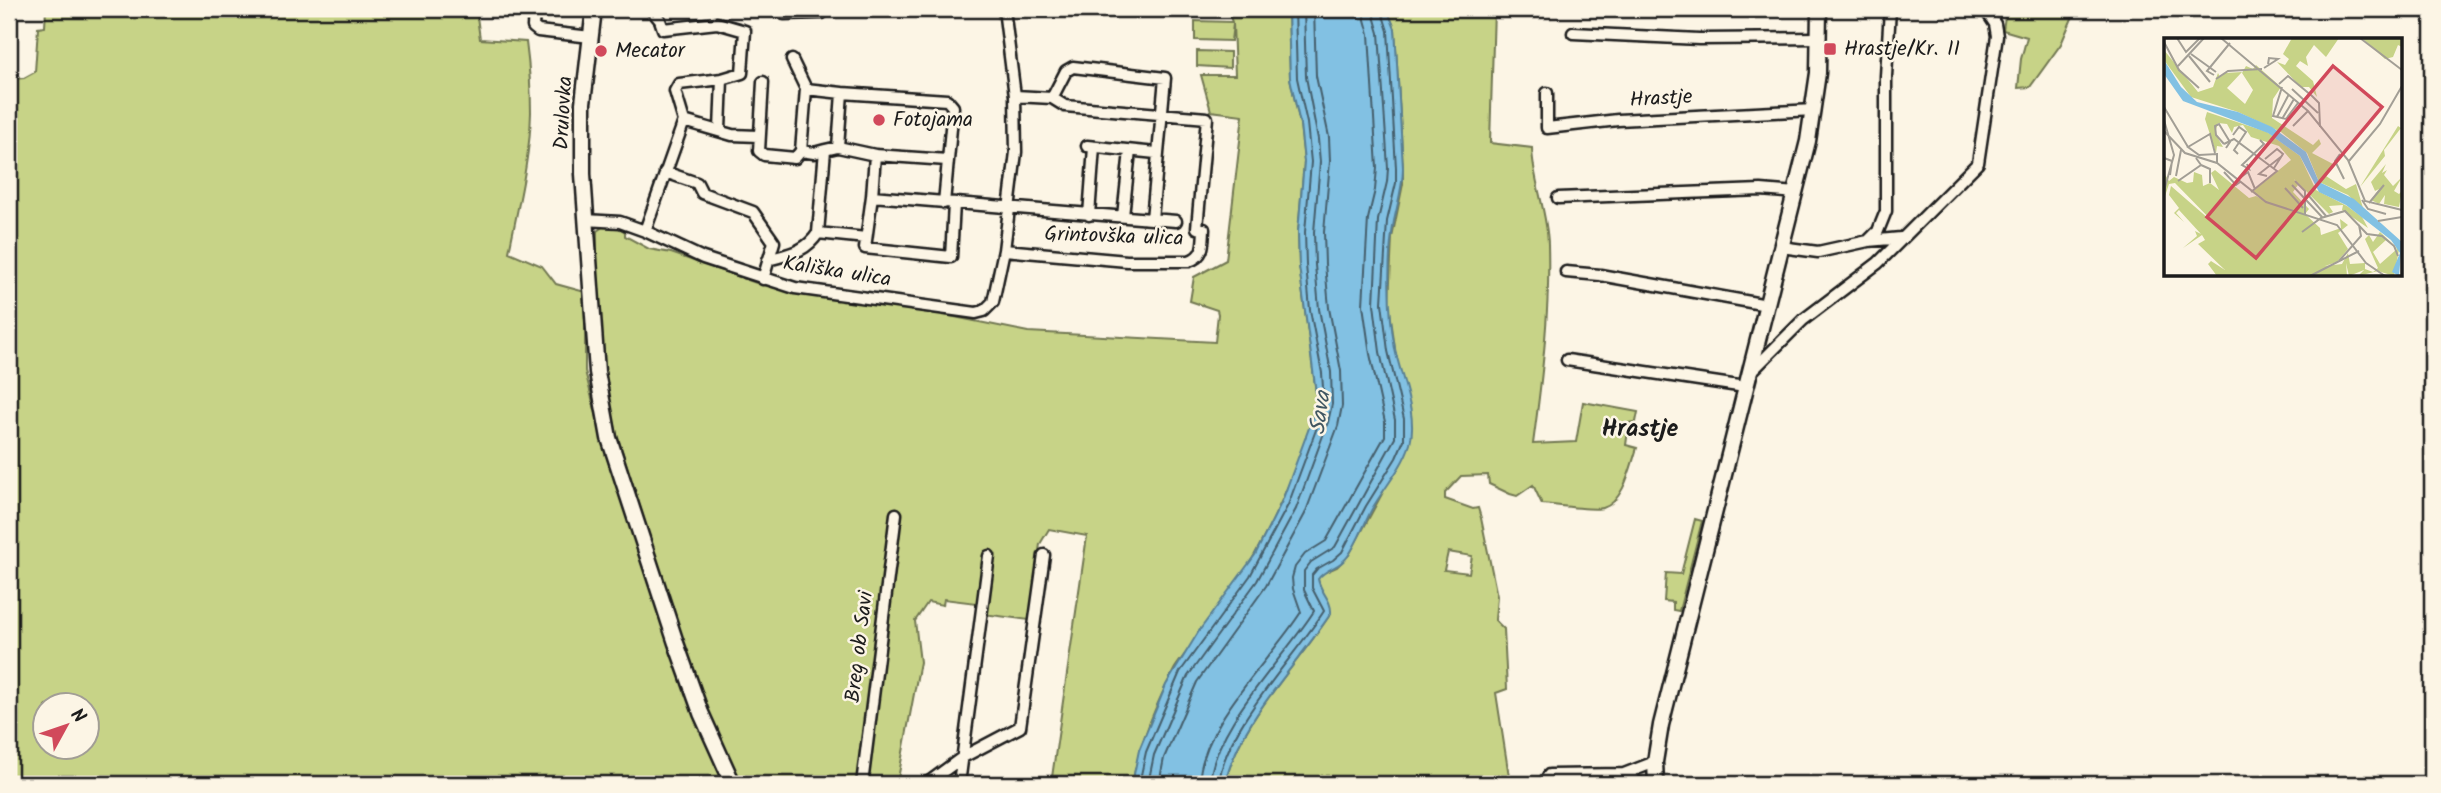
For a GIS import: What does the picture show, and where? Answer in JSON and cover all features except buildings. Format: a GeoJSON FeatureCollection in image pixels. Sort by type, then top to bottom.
{"type":"FeatureCollection","features":[{"type":"Feature","properties":{"kind":"street"},"geometry":{"type":"LineString","coordinates":[[534,9],[533,27],[538,32],[591,37]]}},
{"type":"Feature","properties":{"kind":"street","name":"Drulovka"},"geometry":{"type":"LineString","coordinates":[[594,9],[582,125],[585,220],[597,372],[609,438],[676,643],[701,713],[733,784]]}},
{"type":"Feature","properties":{"kind":"street"},"geometry":{"type":"LineString","coordinates":[[645,231],[684,121],[676,91],[679,84],[742,74],[745,31],[717,23],[663,29],[651,9]]}},
{"type":"Feature","properties":{"kind":"street"},"geometry":{"type":"LineString","coordinates":[[784,9],[784,14],[822,13],[822,9]]}},
{"type":"Feature","properties":{"kind":"street","name":"Kališka ulica"},"geometry":{"type":"LineString","coordinates":[[585,220],[620,222],[703,258],[795,288],[984,312],[993,302],[1004,250],[1016,152],[1015,96],[1004,9]]}},
{"type":"Feature","properties":{"kind":"street"},"geometry":{"type":"LineString","coordinates":[[1656,784],[1655,762],[1661,725],[1796,193],[1814,110],[1819,9]]}},
{"type":"Feature","properties":{"kind":"street"},"geometry":{"type":"LineString","coordinates":[[1868,241],[1878,231],[1886,211],[1886,76],[1891,9]]}},
{"type":"Feature","properties":{"kind":"street"},"geometry":{"type":"LineString","coordinates":[[1747,380],[1803,320],[1862,277],[1978,163],[1997,36],[1995,23],[1985,9]]}},
{"type":"Feature","properties":{"kind":"street"},"geometry":{"type":"LineString","coordinates":[[1573,33],[1699,39],[1819,38]]}},
{"type":"Feature","properties":{"kind":"street"},"geometry":{"type":"LineString","coordinates":[[763,82],[759,151],[764,155],[795,158],[801,151],[806,89],[792,61]]}},
{"type":"Feature","properties":{"kind":"street","name":"Grintovška ulica"},"geometry":{"type":"LineString","coordinates":[[1052,98],[1066,71],[1073,67],[1165,78],[1152,219]]}},
{"type":"Feature","properties":{"kind":"street"},"geometry":{"type":"LineString","coordinates":[[720,130],[722,79]]}},
{"type":"Feature","properties":{"kind":"street","name":"Kališka ulica"},"geometry":{"type":"LineString","coordinates":[[806,89],[947,100],[953,107],[947,160],[951,257],[865,248],[875,155]]}},
{"type":"Feature","properties":{"kind":"street"},"geometry":{"type":"LineString","coordinates":[[838,147],[842,93]]}},
{"type":"Feature","properties":{"kind":"street","name":"Hrastje"},"geometry":{"type":"LineString","coordinates":[[1547,93],[1547,128],[1618,120],[1814,110]]}},
{"type":"Feature","properties":{"kind":"street","name":"Grintovška ulica"},"geometry":{"type":"LineString","coordinates":[[1004,250],[1127,261],[1189,261],[1203,250],[1204,240],[1204,229],[1197,228],[1207,118],[1065,106],[1052,98],[1015,96]]}},
{"type":"Feature","properties":{"kind":"street"},"geometry":{"type":"LineString","coordinates":[[684,121],[732,135],[758,136]]}},
{"type":"Feature","properties":{"kind":"street"},"geometry":{"type":"LineString","coordinates":[[801,151],[814,153],[838,147],[875,155],[947,160]]}},
{"type":"Feature","properties":{"kind":"street","name":"Grintovška ulica"},"geometry":{"type":"LineString","coordinates":[[1089,215],[1090,147],[1156,153]]}},
{"type":"Feature","properties":{"kind":"street","name":"Kališka ulica"},"geometry":{"type":"LineString","coordinates":[[825,150],[818,233],[866,237]]}},
{"type":"Feature","properties":{"kind":"street","name":"Grintovška ulica"},"geometry":{"type":"LineString","coordinates":[[1123,216],[1130,150]]}},
{"type":"Feature","properties":{"kind":"street"},"geometry":{"type":"LineString","coordinates":[[665,172],[697,183],[702,193],[753,212],[774,242],[763,279]]}},
{"type":"Feature","properties":{"kind":"street"},"geometry":{"type":"LineString","coordinates":[[1559,198],[1761,190],[1796,193]]}},
{"type":"Feature","properties":{"kind":"street"},"geometry":{"type":"LineString","coordinates":[[872,196],[1176,221]]}},
{"type":"Feature","properties":{"kind":"street"},"geometry":{"type":"LineString","coordinates":[[768,260],[802,250],[812,243],[818,233]]}},
{"type":"Feature","properties":{"kind":"street"},"geometry":{"type":"LineString","coordinates":[[1781,247],[1818,252],[1868,241],[1901,238]]}},
{"type":"Feature","properties":{"kind":"street"},"geometry":{"type":"LineString","coordinates":[[1566,272],[1600,275],[1767,305]]}},
{"type":"Feature","properties":{"kind":"street"},"geometry":{"type":"LineString","coordinates":[[1567,360],[1747,380]]}},
{"type":"Feature","properties":{"kind":"street","name":"Breg ob Savi"},"geometry":{"type":"LineString","coordinates":[[862,784],[896,514]]}},
{"type":"Feature","properties":{"kind":"street"},"geometry":{"type":"LineString","coordinates":[[926,784],[963,757],[1020,727],[1044,555]]}},
{"type":"Feature","properties":{"kind":"street"},"geometry":{"type":"LineString","coordinates":[[959,784],[989,556]]}},
{"type":"Feature","properties":{"kind":"street"},"geometry":{"type":"LineString","coordinates":[[1543,784],[1549,775],[1624,774],[1655,762]]}},
{"type":"Feature","properties":{"kind":"street"},"geometry":{"type":"LineString","coordinates":[[1624,774],[1642,784]]}},
{"type":"Feature","properties":{"kind":"green space"},"geometry":{"type":"Polygon","coordinates":[[[46,9],[476,9],[480,39],[526,42],[531,94],[530,130],[509,252],[542,266],[556,284],[585,292],[585,371],[608,461],[667,638],[724,784],[9,784],[9,91],[13,79],[24,78],[35,72],[38,28],[45,27],[46,9]]]}},
{"type":"Feature","properties":{"kind":"green space"},"geometry":{"type":"Polygon","coordinates":[[[1227,9],[1288,9],[1290,78],[1300,124],[1304,162],[1298,232],[1299,266],[1317,400],[1291,479],[1255,554],[1175,668],[1161,696],[1139,754],[1132,784],[1051,784],[1087,536],[1049,529],[1040,544],[1029,620],[983,614],[985,604],[944,599],[943,605],[928,602],[915,621],[920,662],[897,784],[857,779],[856,784],[741,784],[711,719],[691,666],[617,435],[603,370],[597,288],[597,231],[604,226],[620,228],[625,232],[625,236],[649,249],[671,253],[762,285],[808,295],[925,311],[1028,332],[1215,342],[1217,310],[1190,301],[1194,277],[1226,260],[1243,115],[1211,111],[1201,75],[1235,75],[1233,24],[1231,41],[1195,40],[1195,21],[1232,22],[1227,9]]]}},
{"type":"Feature","properties":{"kind":"green space"},"geometry":{"type":"Polygon","coordinates":[[[1387,9],[1494,9],[1490,143],[1532,148],[1547,232],[1547,319],[1533,444],[1576,442],[1583,402],[1638,412],[1636,422],[1629,423],[1626,445],[1637,448],[1621,491],[1603,508],[1542,504],[1533,485],[1517,496],[1489,484],[1488,475],[1461,476],[1445,493],[1445,499],[1473,509],[1478,508],[1481,518],[1497,596],[1495,620],[1504,629],[1507,689],[1496,693],[1509,776],[1478,777],[1477,784],[1225,784],[1232,760],[1256,716],[1331,613],[1318,579],[1321,574],[1337,567],[1349,555],[1383,492],[1395,349],[1389,303],[1392,238],[1403,184],[1395,29],[1387,9]],[[1448,552],[1444,570],[1469,573],[1472,556],[1448,552]]]}},
{"type":"Feature","properties":{"kind":"green space"},"geometry":{"type":"Polygon","coordinates":[[[2006,9],[2076,9],[2061,44],[2030,87],[2018,88],[2027,37],[2003,30],[2006,9]]]}},
{"type":"Feature","properties":{"kind":"green space"},"geometry":{"type":"Polygon","coordinates":[[[1197,51],[1230,52],[1230,68],[1197,66],[1197,51]]]}},
{"type":"Feature","properties":{"kind":"green space"},"geometry":{"type":"Polygon","coordinates":[[[1695,519],[1702,521],[1679,611],[1673,610],[1673,602],[1664,601],[1666,573],[1681,574],[1695,519]]]}},
{"type":"Feature","properties":{"kind":"water","name":"Sava"},"geometry":{"type":"Polygon","coordinates":[[[1288,9],[1387,9],[1395,29],[1403,168],[1392,236],[1390,302],[1395,349],[1412,421],[1410,444],[1403,461],[1372,509],[1348,556],[1318,579],[1330,604],[1331,613],[1255,716],[1232,761],[1225,784],[1132,784],[1139,750],[1166,685],[1199,631],[1255,555],[1282,501],[1317,400],[1299,266],[1298,232],[1304,162],[1300,124],[1290,78],[1288,9]]]}},
{"type":"Feature","properties":{"kind":"place","name":"Hrastje/Kr. II"},"geometry":{"type":"Point","coordinates":[1830,49]}},
{"type":"Feature","properties":{"kind":"place","name":"Mecator"},"geometry":{"type":"Point","coordinates":[601,51]}},
{"type":"Feature","properties":{"kind":"place","name":"Fotojama"},"geometry":{"type":"Point","coordinates":[879,120]}},
{"type":"Feature","properties":{"kind":"district","name":"Hrastje"},"geometry":{"type":"Point","coordinates":[1640,429]}}]}
